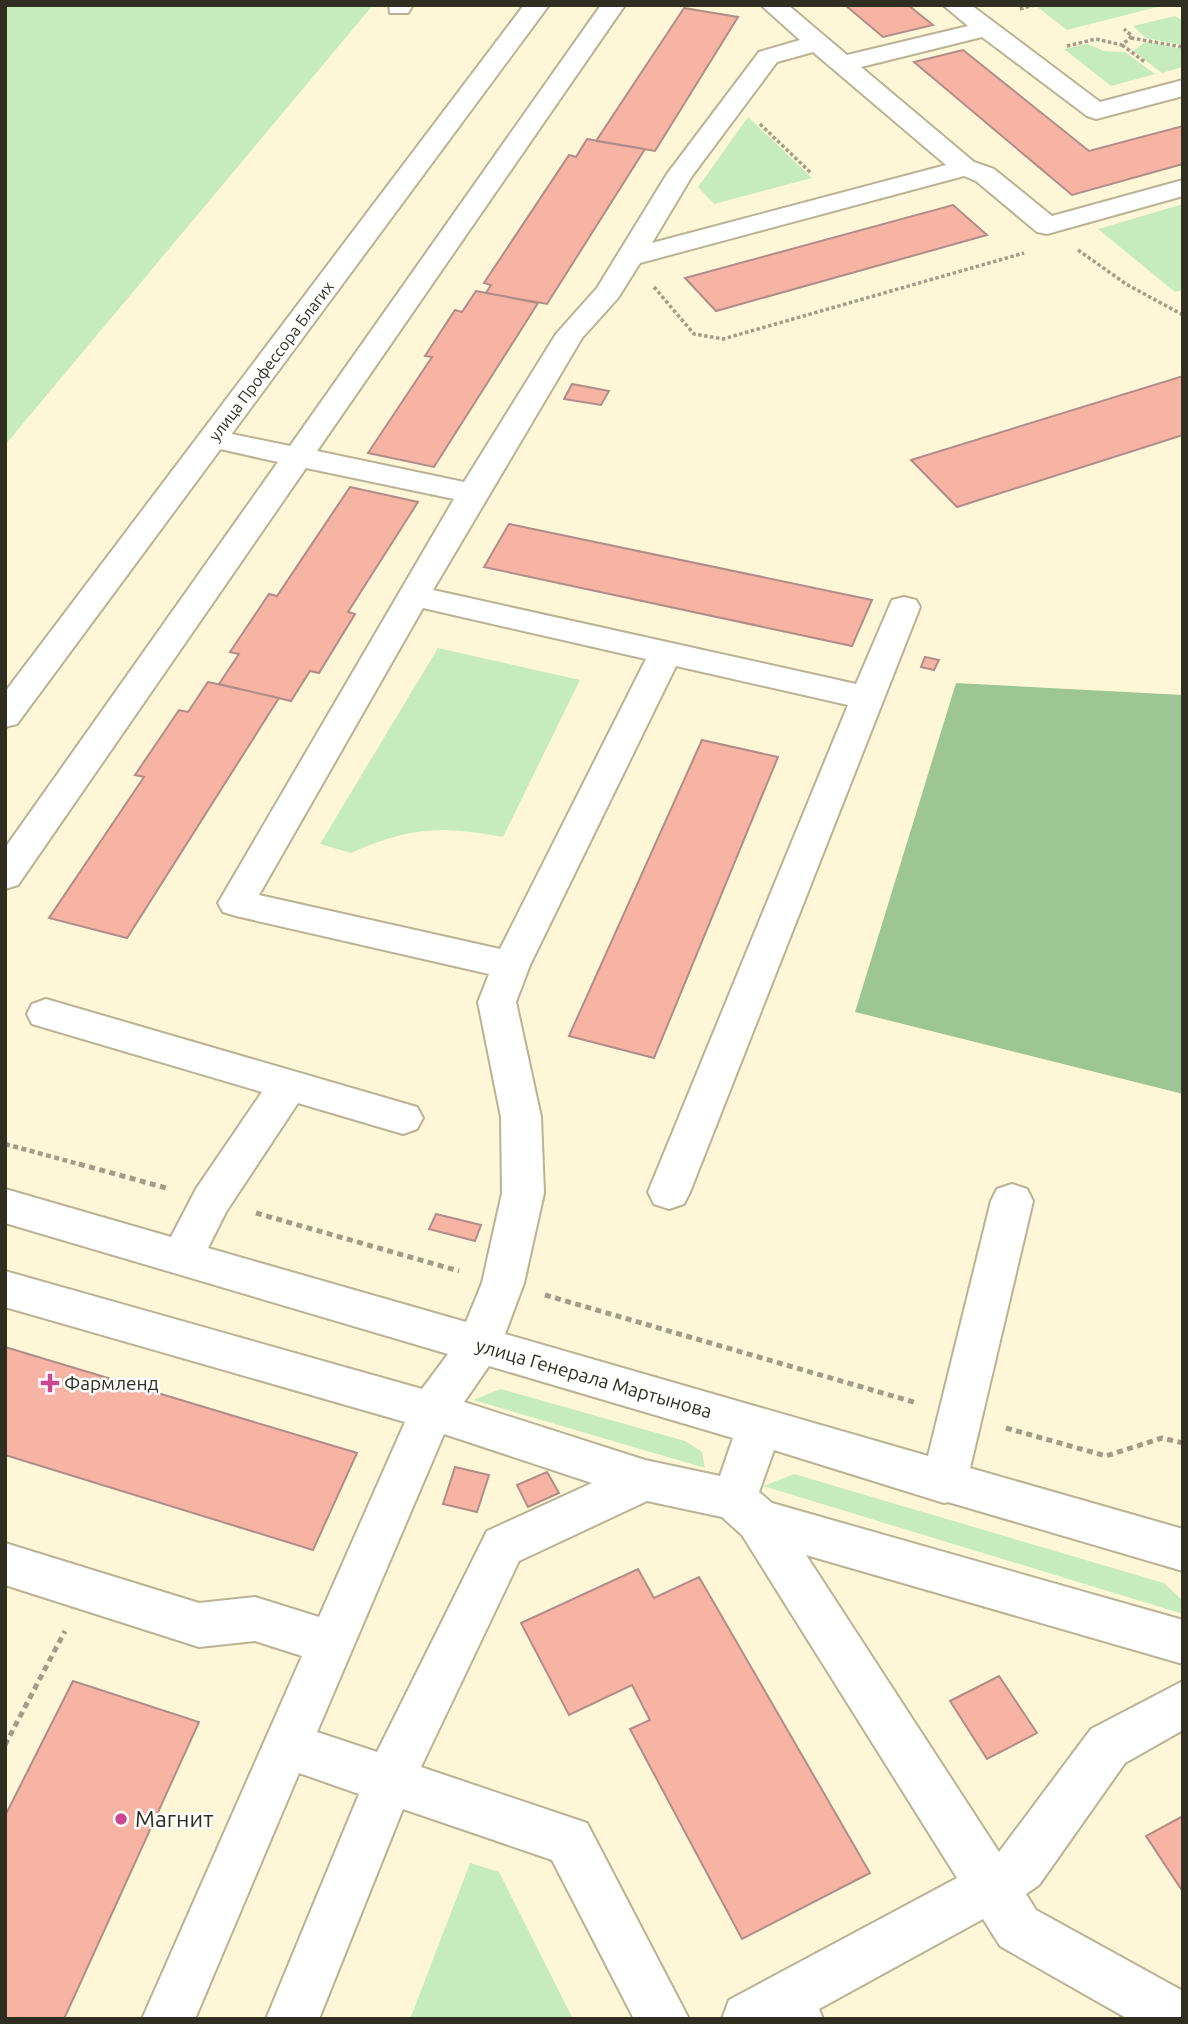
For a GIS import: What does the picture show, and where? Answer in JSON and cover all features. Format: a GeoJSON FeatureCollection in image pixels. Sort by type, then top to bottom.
{"type":"FeatureCollection","features":[{"type":"Feature","properties":{"kind":"main road","name":"улица Профессора Благих"},"geometry":{"type":"LineString","coordinates":[[5,716],[537,5]]}},
{"type":"Feature","properties":{"kind":"main road"},"geometry":{"type":"LineString","coordinates":[[5,876],[613,5]]}},
{"type":"Feature","properties":{"kind":"main road"},"geometry":{"type":"LineString","coordinates":[[773,5],[964,168],[985,174],[1056,234],[1183,188]]}},
{"type":"Feature","properties":{"kind":"main road"},"geometry":{"type":"LineString","coordinates":[[955,5],[1096,111],[1183,88]]}},
{"type":"Feature","properties":{"kind":"main road"},"geometry":{"type":"LineString","coordinates":[[842,64],[986,29]]}},
{"type":"Feature","properties":{"kind":"main road"},"geometry":{"type":"LineString","coordinates":[[512,965],[236,903],[473,493],[570,334],[608,292],[680,174],[768,57],[818,43]]}},
{"type":"Feature","properties":{"kind":"main road"},"geometry":{"type":"LineString","coordinates":[[629,257],[964,168]]}},
{"type":"Feature","properties":{"kind":"main road"},"geometry":{"type":"LineString","coordinates":[[213,439],[473,493]]}},
{"type":"Feature","properties":{"kind":"main road"},"geometry":{"type":"LineString","coordinates":[[415,596],[869,698]]}},
{"type":"Feature","properties":{"kind":"main road"},"geometry":{"type":"LineString","coordinates":[[669,1192],[904,607]]}},
{"type":"Feature","properties":{"kind":"main road"},"geometry":{"type":"LineString","coordinates":[[168,2019],[432,1411],[479,1345],[502,1283],[523,1193],[521,1118],[498,1002],[512,965],[666,652]]}},
{"type":"Feature","properties":{"kind":"main road"},"geometry":{"type":"LineString","coordinates":[[46,1014],[402,1118]]}},
{"type":"Feature","properties":{"kind":"main road"},"geometry":{"type":"LineString","coordinates":[[182,1257],[211,1201],[289,1084]]}},
{"type":"Feature","properties":{"kind":"main road"},"geometry":{"type":"LineString","coordinates":[[944,1483],[1012,1201]]}},
{"type":"Feature","properties":{"kind":"main road","name":"улица Генерала Мартынова"},"geometry":{"type":"LineString","coordinates":[[5,1206],[760,1425],[944,1483],[1183,1550]]}},
{"type":"Feature","properties":{"kind":"main road"},"geometry":{"type":"LineString","coordinates":[[5,1289],[432,1411],[645,1480],[1183,1642]]}},
{"type":"Feature","properties":{"kind":"main road"},"geometry":{"type":"LineString","coordinates":[[760,1425],[746,1509],[1018,1928],[1166,2011],[1171,2019]]}},
{"type":"Feature","properties":{"kind":"main road"},"geometry":{"type":"LineString","coordinates":[[292,2019],[390,1779],[503,1546],[645,1480]]}},
{"type":"Feature","properties":{"kind":"main road"},"geometry":{"type":"LineString","coordinates":[[5,1564],[199,1625],[256,1619],[332,1644]]}},
{"type":"Feature","properties":{"kind":"main road"},"geometry":{"type":"LineString","coordinates":[[777,2012],[991,1887],[1020,1867],[1108,1746],[1183,1704]]}},
{"type":"Feature","properties":{"kind":"main road"},"geometry":{"type":"LineString","coordinates":[[288,1745],[569,1841],[663,2019]]}},
{"type":"Feature","properties":{"kind":"path"},"geometry":{"type":"LineString","coordinates":[[1124,29],[1131,38],[1183,47]]}},
{"type":"Feature","properties":{"kind":"path"},"geometry":{"type":"LineString","coordinates":[[1022,56],[1096,39],[1122,45],[1131,38]]}},
{"type":"Feature","properties":{"kind":"path"},"geometry":{"type":"LineString","coordinates":[[735,100],[840,201]]}},
{"type":"Feature","properties":{"kind":"path"},"geometry":{"type":"LineString","coordinates":[[629,257],[694,334],[723,339],[1056,234],[1126,284],[1183,315]]}},
{"type":"Feature","properties":{"kind":"path"},"geometry":{"type":"LineString","coordinates":[[960,1416],[1106,1456],[1162,1438],[1183,1443]]}},
{"type":"Feature","properties":{"kind":"path"},"geometry":{"type":"LineString","coordinates":[[5,1745],[86,1590]]}},
{"type":"Feature","properties":{"kind":"green space"},"geometry":{"type":"Polygon","coordinates":[[[5,5],[373,5],[5,445],[5,5]]]}},
{"type":"Feature","properties":{"kind":"green space"},"geometry":{"type":"Polygon","coordinates":[[[1036,6],[1161,6],[1067,30],[1036,6]]]}},
{"type":"Feature","properties":{"kind":"green space"},"geometry":{"type":"Polygon","coordinates":[[[1175,16],[1183,21],[1183,45],[1146,38],[1133,26],[1175,16]]]}},
{"type":"Feature","properties":{"kind":"green space"},"geometry":{"type":"Polygon","coordinates":[[[1145,42],[1183,49],[1183,67],[1162,73],[1133,51],[1145,42]]]}},
{"type":"Feature","properties":{"kind":"green space"},"geometry":{"type":"Polygon","coordinates":[[[1087,44],[1104,51],[1125,52],[1155,74],[1111,86],[1064,49],[1087,44]]]}},
{"type":"Feature","properties":{"kind":"green space"},"geometry":{"type":"Polygon","coordinates":[[[748,117],[812,178],[714,204],[698,187],[748,117]]]}},
{"type":"Feature","properties":{"kind":"green space"},"geometry":{"type":"Polygon","coordinates":[[[1183,204],[1183,290],[1175,292],[1098,229],[1183,204]]]}},
{"type":"Feature","properties":{"kind":"green space"},"geometry":{"type":"Polygon","coordinates":[[[438,648],[580,680],[503,837],[461,831],[426,831],[391,838],[351,853],[320,844],[438,648]]]}},
{"type":"Feature","properties":{"kind":"green space"},"geometry":{"type":"Polygon","coordinates":[[[956,683],[1183,695],[1183,1094],[855,1012],[956,683]]]}},
{"type":"Feature","properties":{"kind":"green space"},"geometry":{"type":"Polygon","coordinates":[[[501,1389],[685,1441],[702,1452],[705,1468],[473,1400],[501,1389]]]}},
{"type":"Feature","properties":{"kind":"green space"},"geometry":{"type":"Polygon","coordinates":[[[794,1474],[1164,1583],[1181,1599],[1183,1614],[763,1486],[794,1474]]]}},
{"type":"Feature","properties":{"kind":"green space"},"geometry":{"type":"Polygon","coordinates":[[[470,1863],[499,1872],[573,2019],[410,2019],[470,1863]]]}},
{"type":"Feature","properties":{"kind":"building"},"geometry":{"type":"Polygon","coordinates":[[[845,5],[908,5],[933,25],[883,37],[845,5]]]}},
{"type":"Feature","properties":{"kind":"building"},"geometry":{"type":"Polygon","coordinates":[[[684,8],[738,17],[655,151],[596,141],[684,8]]]}},
{"type":"Feature","properties":{"kind":"building"},"geometry":{"type":"Polygon","coordinates":[[[963,50],[1089,151],[1183,126],[1183,164],[1072,195],[914,62],[963,50]]]}},
{"type":"Feature","properties":{"kind":"building"},"geometry":{"type":"Polygon","coordinates":[[[587,139],[645,149],[547,304],[486,293],[491,285],[484,283],[569,155],[576,157],[587,139]]]}},
{"type":"Feature","properties":{"kind":"building"},"geometry":{"type":"Polygon","coordinates":[[[953,205],[987,235],[716,311],[685,278],[953,205]]]}},
{"type":"Feature","properties":{"kind":"building"},"geometry":{"type":"Polygon","coordinates":[[[476,291],[538,303],[434,467],[368,453],[432,357],[425,356],[455,310],[462,312],[476,291]]]}},
{"type":"Feature","properties":{"kind":"building"},"geometry":{"type":"Polygon","coordinates":[[[1183,376],[1183,435],[957,507],[911,460],[1183,376]]]}},
{"type":"Feature","properties":{"kind":"building"},"geometry":{"type":"Polygon","coordinates":[[[572,384],[609,391],[601,405],[564,399],[572,384]]]}},
{"type":"Feature","properties":{"kind":"building"},"geometry":{"type":"Polygon","coordinates":[[[350,487],[418,502],[348,612],[355,614],[319,673],[310,671],[291,701],[219,684],[239,654],[230,652],[269,594],[277,596],[350,487]]]}},
{"type":"Feature","properties":{"kind":"building"},"geometry":{"type":"Polygon","coordinates":[[[509,524],[872,600],[852,646],[484,567],[509,524]]]}},
{"type":"Feature","properties":{"kind":"building"},"geometry":{"type":"Polygon","coordinates":[[[925,657],[939,660],[934,670],[921,667],[925,657]]]}},
{"type":"Feature","properties":{"kind":"building"},"geometry":{"type":"Polygon","coordinates":[[[208,682],[279,698],[127,938],[49,918],[144,777],[135,775],[179,710],[188,712],[208,682]]]}},
{"type":"Feature","properties":{"kind":"building"},"geometry":{"type":"Polygon","coordinates":[[[702,740],[778,757],[654,1058],[569,1036],[702,740]]]}},
{"type":"Feature","properties":{"kind":"building"},"geometry":{"type":"Polygon","coordinates":[[[436,1214],[481,1225],[475,1241],[429,1229],[436,1214]]]}},
{"type":"Feature","properties":{"kind":"building"},"geometry":{"type":"Polygon","coordinates":[[[5,1347],[357,1453],[313,1550],[5,1455],[5,1347]]]}},
{"type":"Feature","properties":{"kind":"building"},"geometry":{"type":"Polygon","coordinates":[[[455,1467],[489,1475],[477,1512],[443,1504],[455,1467]]]}},
{"type":"Feature","properties":{"kind":"building"},"geometry":{"type":"Polygon","coordinates":[[[547,1472],[559,1493],[528,1507],[517,1485],[547,1472]]]}},
{"type":"Feature","properties":{"kind":"building"},"geometry":{"type":"Polygon","coordinates":[[[638,1569],[654,1598],[699,1577],[870,1873],[742,1939],[630,1729],[650,1720],[632,1685],[569,1715],[521,1623],[638,1569]]]}},
{"type":"Feature","properties":{"kind":"building"},"geometry":{"type":"Polygon","coordinates":[[[999,1676],[1037,1733],[987,1759],[950,1701],[999,1676]]]}},
{"type":"Feature","properties":{"kind":"building"},"geometry":{"type":"Polygon","coordinates":[[[73,1681],[199,1722],[64,2019],[5,2019],[5,1816],[73,1681]]]}},
{"type":"Feature","properties":{"kind":"building"},"geometry":{"type":"Polygon","coordinates":[[[1183,1816],[1183,1892],[1146,1836],[1183,1816]]]}},
{"type":"Feature","properties":{"kind":"place","name":"Фармленд"},"geometry":{"type":"Point","coordinates":[50,1383]}},
{"type":"Feature","properties":{"kind":"place","name":"Магнит"},"geometry":{"type":"Point","coordinates":[121,1819]}}]}
